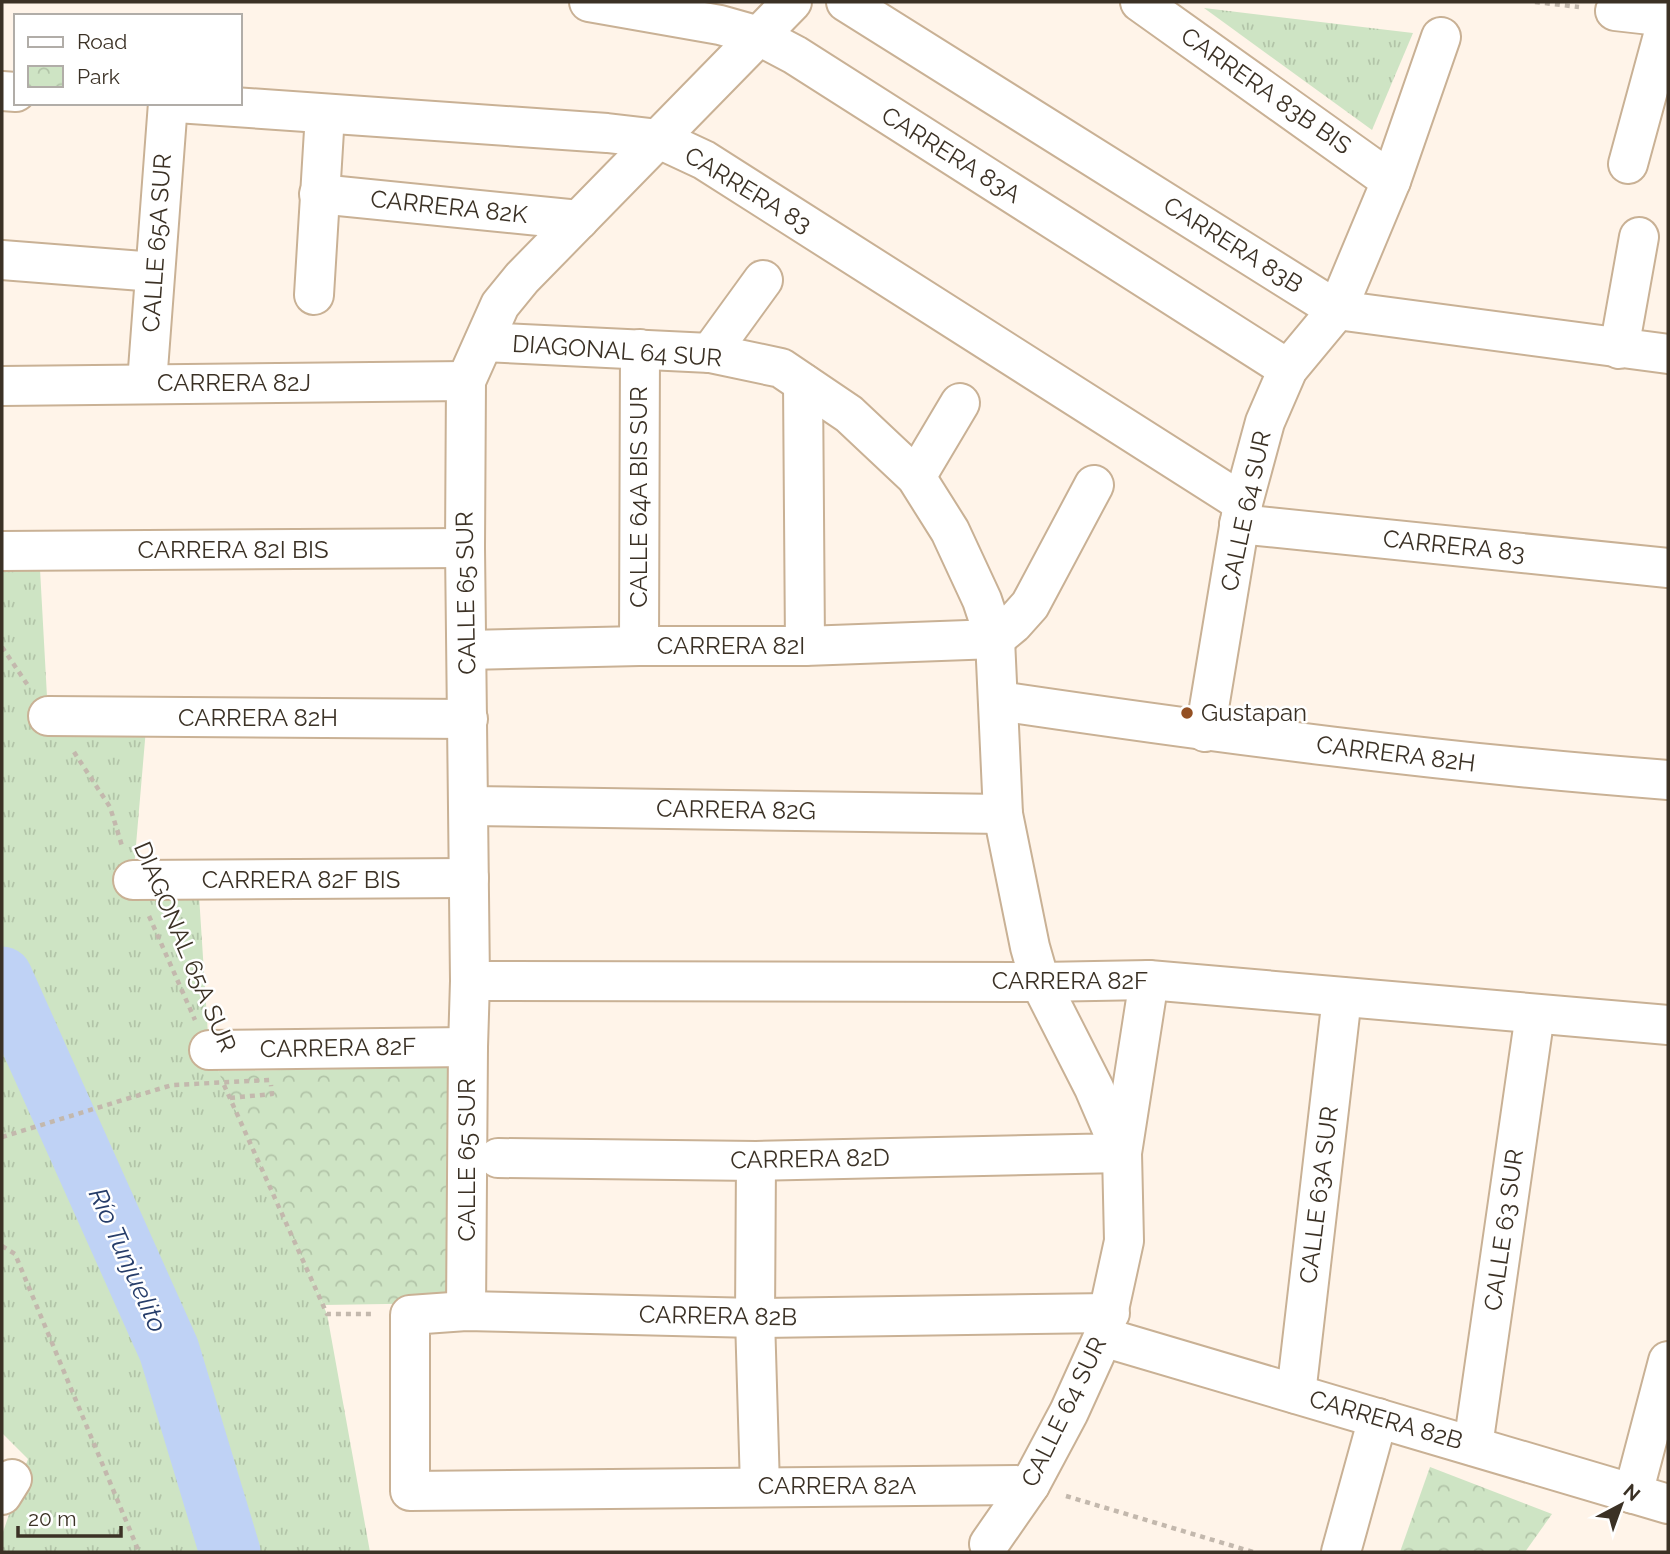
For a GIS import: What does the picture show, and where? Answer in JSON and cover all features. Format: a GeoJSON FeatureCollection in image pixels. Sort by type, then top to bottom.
{"type":"FeatureCollection","features":[{"type":"Feature","properties":{"kind":"street","name":"CARRERA 83A"},"geometry":{"type":"LineString","coordinates":[[589,2],[720,25],[759,36],[806,63],[1288,369]]}},
{"type":"Feature","properties":{"kind":"street","name":"CALLE 65 SUR"},"geometry":{"type":"LineString","coordinates":[[466,1311],[467,1047],[470,981],[465,548],[466,381],[500,305],[522,278],[792,2]]}},
{"type":"Feature","properties":{"kind":"street","name":"CARRERA 83B"},"geometry":{"type":"LineString","coordinates":[[846,2],[1337,310],[1668,355]]}},
{"type":"Feature","properties":{"kind":"street","name":"CARRERA 83B BIS"},"geometry":{"type":"LineString","coordinates":[[1140,2],[1391,181]]}},
{"type":"Feature","properties":{"kind":"street"},"geometry":{"type":"LineString","coordinates":[[1615,11],[1668,17],[1628,164]]}},
{"type":"Feature","properties":{"kind":"street","name":"CALLE 64 SUR"},"geometry":{"type":"LineString","coordinates":[[1205,732],[1241,513],[1265,422],[1288,369],[1337,310],[1391,181],[1441,37]]}},
{"type":"Feature","properties":{"kind":"street","name":"CALLE 65A SUR"},"geometry":{"type":"LineString","coordinates":[[147,383],[168,105]]}},
{"type":"Feature","properties":{"kind":"street","name":"CARRERA 83"},"geometry":{"type":"LineString","coordinates":[[204,105],[607,133],[659,139],[704,160],[1241,513],[1668,568]]}},
{"type":"Feature","properties":{"kind":"street"},"geometry":{"type":"LineString","coordinates":[[314,295],[325,114]]}},
{"type":"Feature","properties":{"kind":"street","name":"CARRERA 82K"},"geometry":{"type":"LineString","coordinates":[[319,194],[579,220]]}},
{"type":"Feature","properties":{"kind":"street"},"geometry":{"type":"LineString","coordinates":[[1619,349],[1639,237]]}},
{"type":"Feature","properties":{"kind":"street"},"geometry":{"type":"LineString","coordinates":[[2,260],[155,272]]}},
{"type":"Feature","properties":{"kind":"street"},"geometry":{"type":"LineString","coordinates":[[710,353],[762,280]]}},
{"type":"Feature","properties":{"kind":"street","name":"DIAGONAL 64 SUR"},"geometry":{"type":"LineString","coordinates":[[484,342],[710,353],[781,368],[849,414],[916,477],[950,531],[982,600],[995,639],[1003,814],[1030,947],[1040,982],[1094,1088],[1122,1153]]}},
{"type":"Feature","properties":{"kind":"street","name":"CALLE 64A BIS SUR"},"geometry":{"type":"LineString","coordinates":[[639,646],[640,349]]}},
{"type":"Feature","properties":{"kind":"street","name":"CARRERA 82J"},"geometry":{"type":"LineString","coordinates":[[2,386],[466,381]]}},
{"type":"Feature","properties":{"kind":"street"},"geometry":{"type":"LineString","coordinates":[[803,383],[805,646]]}},
{"type":"Feature","properties":{"kind":"street"},"geometry":{"type":"LineString","coordinates":[[916,477],[960,403]]}},
{"type":"Feature","properties":{"kind":"street"},"geometry":{"type":"LineString","coordinates":[[995,639],[1030,605],[1094,485]]}},
{"type":"Feature","properties":{"kind":"street","name":"CARRERA 82I BIS"},"geometry":{"type":"LineString","coordinates":[[2,551],[465,548]]}},
{"type":"Feature","properties":{"kind":"street","name":"CARRERA 82I"},"geometry":{"type":"LineString","coordinates":[[467,650],[805,646],[995,639]]}},
{"type":"Feature","properties":{"kind":"street","name":"CARRERA 82H"},"geometry":{"type":"LineString","coordinates":[[999,701],[1205,732],[1457,762],[1668,780]]}},
{"type":"Feature","properties":{"kind":"street","name":"CARRERA 82H"},"geometry":{"type":"LineString","coordinates":[[48,716],[468,719]]}},
{"type":"Feature","properties":{"kind":"street","name":"CARRERA 82G"},"geometry":{"type":"LineString","coordinates":[[469,806],[1003,814]]}},
{"type":"Feature","properties":{"kind":"street","name":"CARRERA 82F BIS"},"geometry":{"type":"LineString","coordinates":[[133,880],[469,878]]}},
{"type":"Feature","properties":{"kind":"street","name":"CALLE 64 SUR"},"geometry":{"type":"LineString","coordinates":[[989,1544],[1030,1485],[1069,1412],[1106,1325],[1124,1241],[1122,1153],[1149,979]]}},
{"type":"Feature","properties":{"kind":"street","name":"CARRERA 82F"},"geometry":{"type":"LineString","coordinates":[[470,981],[1040,982],[1149,979],[1668,1026]]}},
{"type":"Feature","properties":{"kind":"street","name":"CALLE 63A SUR"},"geometry":{"type":"LineString","coordinates":[[1296,1394],[1342,997]]}},
{"type":"Feature","properties":{"kind":"street","name":"CALLE 63 SUR"},"geometry":{"type":"LineString","coordinates":[[1473,1446],[1535,1014]]}},
{"type":"Feature","properties":{"kind":"street","name":"CARRERA 82F"},"geometry":{"type":"LineString","coordinates":[[209,1050],[467,1047]]}},
{"type":"Feature","properties":{"kind":"street","name":"CARRERA 82D"},"geometry":{"type":"LineString","coordinates":[[498,1158],[756,1161],[1122,1153]]}},
{"type":"Feature","properties":{"kind":"street"},"geometry":{"type":"LineString","coordinates":[[756,1161],[755,1318],[761,1487]]}},
{"type":"Feature","properties":{"kind":"street","name":"CARRERA 82B"},"geometry":{"type":"LineString","coordinates":[[410,1315],[466,1311],[1106,1325],[1296,1394],[1651,1499]]}},
{"type":"Feature","properties":{"kind":"street","name":"CARRERA 82A"},"geometry":{"type":"LineString","coordinates":[[410,1315],[410,1491],[1030,1485]]}},
{"type":"Feature","properties":{"kind":"street"},"geometry":{"type":"LineString","coordinates":[[1651,1499],[1668,1361]]}},
{"type":"Feature","properties":{"kind":"street"},"geometry":{"type":"LineString","coordinates":[[1341,1552],[1378,1418]]}},
{"type":"Feature","properties":{"kind":"path"},"geometry":{"type":"LineString","coordinates":[[1535,2],[1615,11]]}},
{"type":"Feature","properties":{"kind":"path","name":"DIAGONAL 65A SUR"},"geometry":{"type":"LineString","coordinates":[[2,647],[110,807],[133,880],[327,1314],[410,1315]]}},
{"type":"Feature","properties":{"kind":"path"},"geometry":{"type":"LineString","coordinates":[[2,1137],[172,1085],[271,1080],[272,1094],[230,1098]]}},
{"type":"Feature","properties":{"kind":"path"},"geometry":{"type":"LineString","coordinates":[[2,1245],[15,1254],[139,1552]]}},
{"type":"Feature","properties":{"kind":"path"},"geometry":{"type":"LineString","coordinates":[[1030,1485],[1253,1552]]}},
{"type":"Feature","properties":{"kind":"green space"},"geometry":{"type":"Polygon","coordinates":[[[1204,8],[1413,33],[1372,130],[1204,8]]]}},
{"type":"Feature","properties":{"kind":"green space"},"geometry":{"type":"Polygon","coordinates":[[[39,551],[48,715],[147,717],[133,880],[198,880],[209,1050],[327,1314],[370,1552],[2,1552],[2,1535],[28,1459],[2,1433],[2,552],[39,551]]]}},
{"type":"Feature","properties":{"kind":"green space"},"geometry":{"type":"Polygon","coordinates":[[[456,1067],[449,1303],[323,1305],[218,1071],[456,1067]]]}},
{"type":"Feature","properties":{"kind":"green space"},"geometry":{"type":"Polygon","coordinates":[[[1430,1467],[1552,1514],[1525,1552],[1400,1552],[1430,1467]]]}},
{"type":"Feature","properties":{"kind":"waterway","name":"Río Tunjuelito"},"geometry":{"type":"LineString","coordinates":[[2,977],[169,1350],[230,1552]]}},
{"type":"Feature","properties":{"kind":"place","name":"Gustapan"},"geometry":{"type":"Point","coordinates":[1187,713]}}]}
